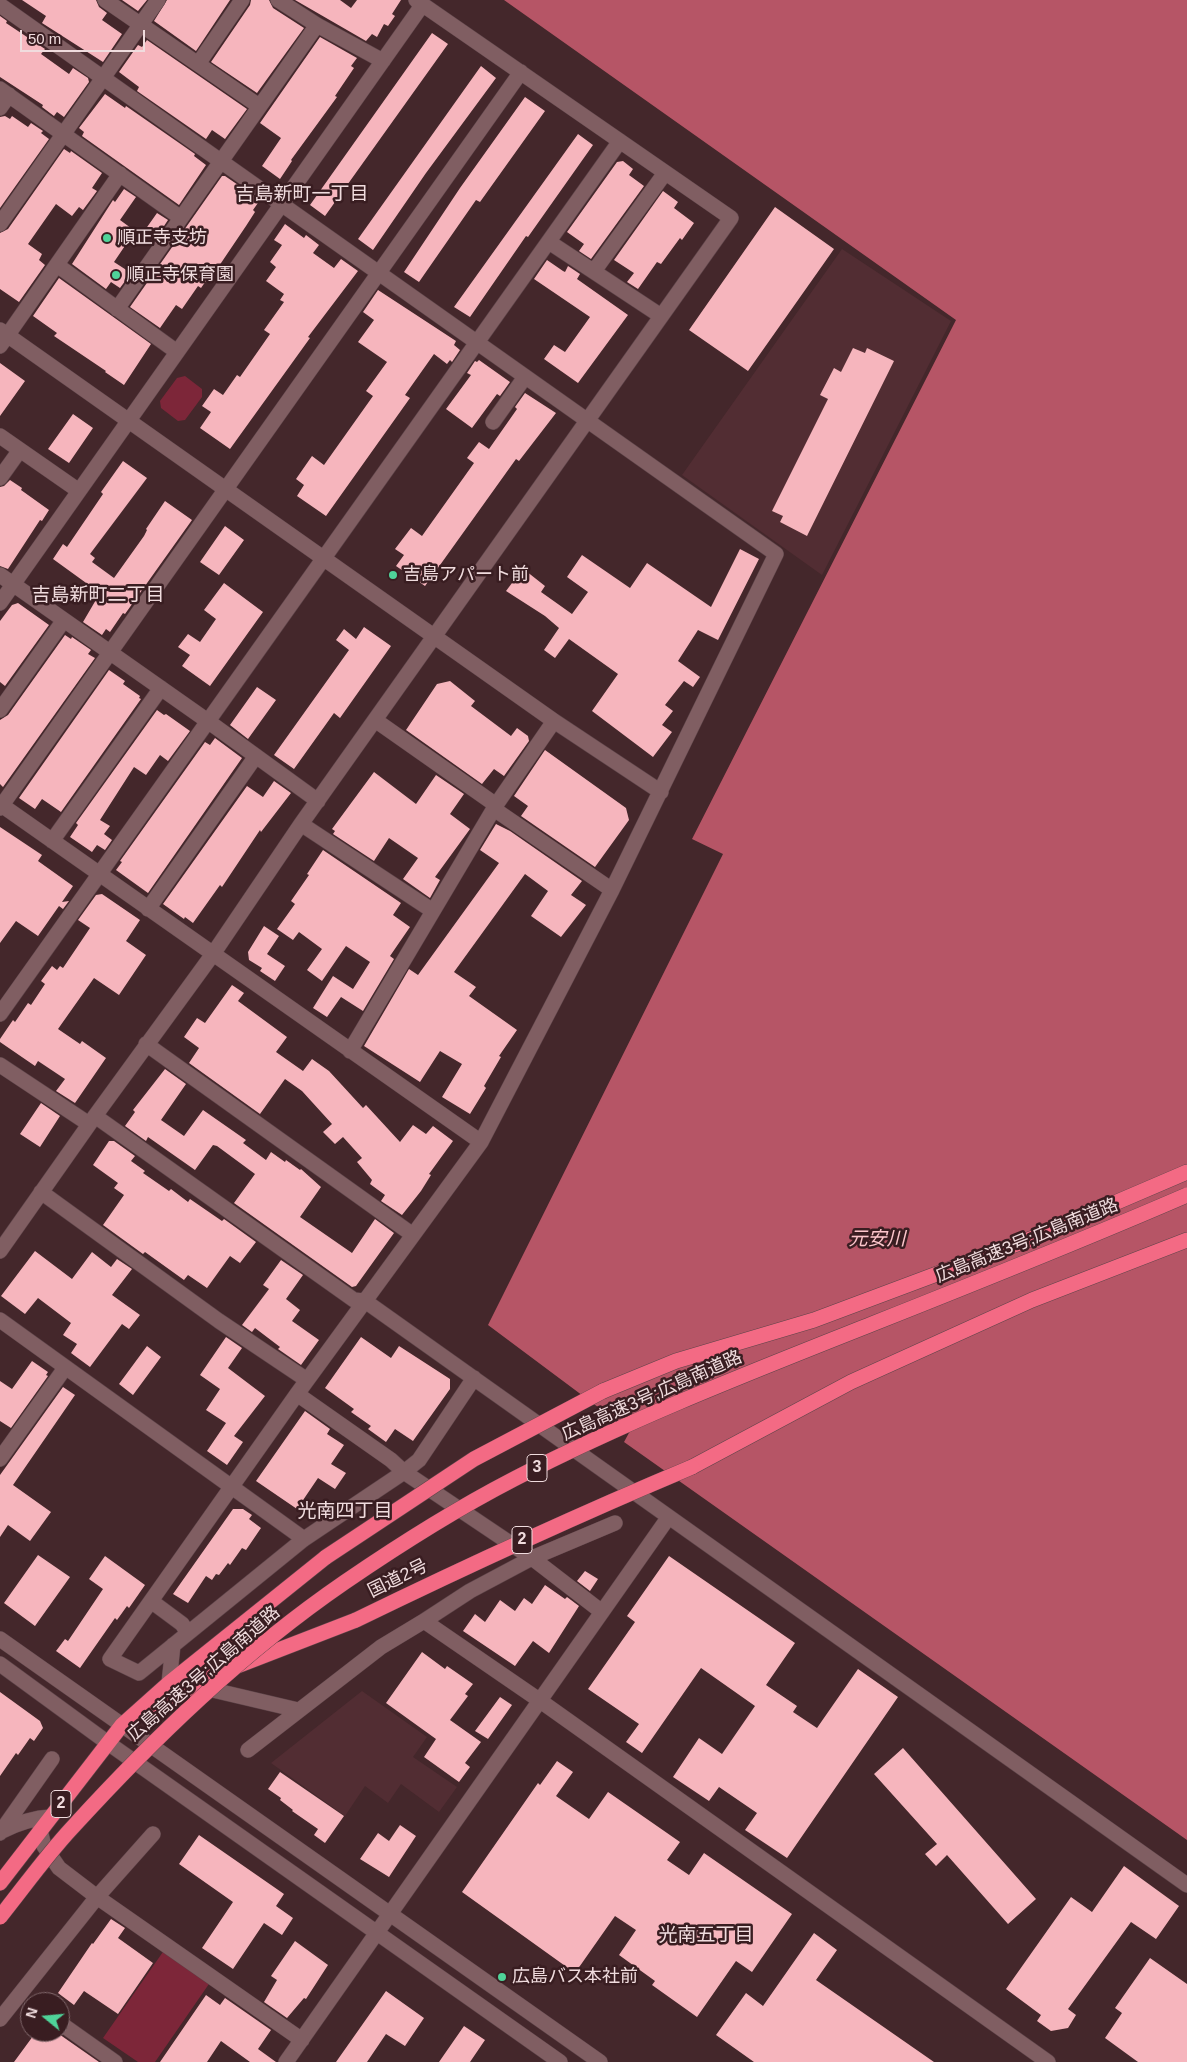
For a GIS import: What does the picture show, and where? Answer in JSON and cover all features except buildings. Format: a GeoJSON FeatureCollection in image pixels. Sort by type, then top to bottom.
{"type":"FeatureCollection","features":[{"type":"Feature","properties":{"kind":"highway","name":"国道2号"},"geometry":{"type":"LineString","coordinates":[[0,1882],[122,1725],[169,1683],[326,1558],[474,1458],[602,1391],[676,1361],[814,1320],[1033,1238],[1187,1172]]}},
{"type":"Feature","properties":{"kind":"highway","name":"広島高速3号;広島南道路"},"geometry":{"type":"LineString","coordinates":[[0,1917],[69,1831],[156,1738],[266,1641],[344,1583],[427,1530],[512,1480],[597,1438],[692,1396],[997,1275],[1187,1195]]}},
{"type":"Feature","properties":{"kind":"highway","name":"国道2号"},"geometry":{"type":"LineString","coordinates":[[122,1725],[219,1673],[356,1620],[460,1569],[569,1519],[692,1466],[851,1382],[1032,1300],[1187,1240]]}},
{"type":"Feature","properties":{"kind":"street"},"geometry":{"type":"LineString","coordinates":[[105,0],[259,106]]}},
{"type":"Feature","properties":{"kind":"street"},"geometry":{"type":"LineString","coordinates":[[0,224],[158,0]]}},
{"type":"Feature","properties":{"kind":"street"},"geometry":{"type":"LineString","coordinates":[[198,64],[242,0]]}},
{"type":"Feature","properties":{"kind":"street"},"geometry":{"type":"LineString","coordinates":[[278,0],[317,25],[383,60]]}},
{"type":"Feature","properties":{"kind":"street"},"geometry":{"type":"LineString","coordinates":[[0,603],[383,60],[420,2],[731,218],[301,824],[213,954],[146,1044],[0,1251]]}},
{"type":"Feature","properties":{"kind":"street"},"geometry":{"type":"LineString","coordinates":[[0,5],[776,554],[612,890],[481,1142],[307,1380],[110,1659],[139,1673],[304,1539],[404,1472],[419,1460],[474,1378]]}},
{"type":"Feature","properties":{"kind":"street"},"geometry":{"type":"LineString","coordinates":[[118,309],[317,25]]}},
{"type":"Feature","properties":{"kind":"street"},"geometry":{"type":"LineString","coordinates":[[481,1142],[1,806],[522,72]]}},
{"type":"Feature","properties":{"kind":"street"},"geometry":{"type":"LineString","coordinates":[[0,108],[5,92],[181,218]]}},
{"type":"Feature","properties":{"kind":"street"},"geometry":{"type":"LineString","coordinates":[[0,1014],[620,141]]}},
{"type":"Feature","properties":{"kind":"street"},"geometry":{"type":"LineString","coordinates":[[594,271],[665,172]]}},
{"type":"Feature","properties":{"kind":"street"},"geometry":{"type":"LineString","coordinates":[[120,174],[57,265],[3,337],[128,421],[554,721],[661,792]]}},
{"type":"Feature","properties":{"kind":"street"},"geometry":{"type":"LineString","coordinates":[[549,242],[661,316]]}},
{"type":"Feature","properties":{"kind":"street"},"geometry":{"type":"LineString","coordinates":[[57,265],[177,352]]}},
{"type":"Feature","properties":{"kind":"street"},"geometry":{"type":"LineString","coordinates":[[493,422],[525,377]]}},
{"type":"Feature","properties":{"kind":"street"},"geometry":{"type":"LineString","coordinates":[[0,436],[79,491]]}},
{"type":"Feature","properties":{"kind":"street"},"geometry":{"type":"LineString","coordinates":[[0,478],[20,450]]}},
{"type":"Feature","properties":{"kind":"street"},"geometry":{"type":"LineString","coordinates":[[0,576],[161,688],[318,801]]}},
{"type":"Feature","properties":{"kind":"street"},"geometry":{"type":"LineString","coordinates":[[0,710],[64,620]]}},
{"type":"Feature","properties":{"kind":"street"},"geometry":{"type":"LineString","coordinates":[[52,841],[161,688]]}},
{"type":"Feature","properties":{"kind":"street"},"geometry":{"type":"LineString","coordinates":[[376,720],[612,890]]}},
{"type":"Feature","properties":{"kind":"street"},"geometry":{"type":"LineString","coordinates":[[350,1051],[495,807],[554,721]]}},
{"type":"Feature","properties":{"kind":"street"},"geometry":{"type":"LineString","coordinates":[[148,908],[256,756]]}},
{"type":"Feature","properties":{"kind":"street"},"geometry":{"type":"LineString","coordinates":[[301,824],[433,911]]}},
{"type":"Feature","properties":{"kind":"street"},"geometry":{"type":"LineString","coordinates":[[146,1044],[413,1235]]}},
{"type":"Feature","properties":{"kind":"street"},"geometry":{"type":"LineString","coordinates":[[0,1065],[92,1120],[354,1300],[365,1301],[1187,1886]]}},
{"type":"Feature","properties":{"kind":"street"},"geometry":{"type":"LineString","coordinates":[[41,1192],[219,1320],[307,1380]]}},
{"type":"Feature","properties":{"kind":"street"},"geometry":{"type":"LineString","coordinates":[[0,1320],[304,1539]]}},
{"type":"Feature","properties":{"kind":"street"},"geometry":{"type":"LineString","coordinates":[[0,1459],[65,1368]]}},
{"type":"Feature","properties":{"kind":"street"},"geometry":{"type":"LineString","coordinates":[[297,1394],[391,1460],[404,1472],[532,1558],[602,1612]]}},
{"type":"Feature","properties":{"kind":"street"},"geometry":{"type":"LineString","coordinates":[[286,2062],[668,1518]]}},
{"type":"Feature","properties":{"kind":"street"},"geometry":{"type":"LineString","coordinates":[[248,1750],[381,1647],[470,1591],[532,1558],[614,1523]]}},
{"type":"Feature","properties":{"kind":"street"},"geometry":{"type":"LineString","coordinates":[[151,1601],[182,1624],[188,1633]]}},
{"type":"Feature","properties":{"kind":"street"},"geometry":{"type":"LineString","coordinates":[[424,1621],[539,1700],[1048,2062]]}},
{"type":"Feature","properties":{"kind":"street"},"geometry":{"type":"LineString","coordinates":[[0,1639],[600,2062]]}},
{"type":"Feature","properties":{"kind":"street"},"geometry":{"type":"LineString","coordinates":[[169,1683],[173,1645]]}},
{"type":"Feature","properties":{"kind":"street"},"geometry":{"type":"LineString","coordinates":[[0,1664],[108,1743],[560,2062]]}},
{"type":"Feature","properties":{"kind":"street"},"geometry":{"type":"LineString","coordinates":[[194,1686],[298,1710]]}},
{"type":"Feature","properties":{"kind":"street"},"geometry":{"type":"LineString","coordinates":[[0,1832],[52,1759]]}},
{"type":"Feature","properties":{"kind":"street"},"geometry":{"type":"LineString","coordinates":[[0,1832],[17,1823],[35,1818],[50,1817]]}},
{"type":"Feature","properties":{"kind":"street"},"geometry":{"type":"LineString","coordinates":[[40,1830],[44,1846],[59,1868],[97,1897],[302,2040]]}},
{"type":"Feature","properties":{"kind":"street"},"geometry":{"type":"LineString","coordinates":[[29,1992],[97,1897],[153,1834]]}},
{"type":"Feature","properties":{"kind":"street"},"geometry":{"type":"LineString","coordinates":[[0,2019],[20,2002]]}},
{"type":"Feature","properties":{"kind":"street"},"geometry":{"type":"LineString","coordinates":[[70,2030],[115,2062]]}},
{"type":"Feature","properties":{"kind":"shaded area"},"geometry":{"type":"Polygon","coordinates":[[[842,249],[951,321],[822,575],[682,475],[842,249]]]}},
{"type":"Feature","properties":{"kind":"shaded area"},"geometry":{"type":"Polygon","coordinates":[[[185,376],[202,389],[202,397],[185,420],[178,421],[161,408],[160,401],[177,378],[185,376]]]}},
{"type":"Feature","properties":{"kind":"shaded area"},"geometry":{"type":"Polygon","coordinates":[[[362,1691],[427,1737],[413,1757],[457,1787],[439,1812],[401,1784],[388,1803],[365,1786],[345,1816],[271,1763],[362,1691]]]}},
{"type":"Feature","properties":{"kind":"shaded area"},"geometry":{"type":"Polygon","coordinates":[[[165,1949],[211,1981],[155,2062],[138,2062],[103,2038],[165,1949]]]}},
{"type":"Feature","properties":{"kind":"water","name":"元安川"},"geometry":{"type":"Polygon","coordinates":[[[504,0],[1187,0],[1187,1840],[624,1442],[630,1431],[488,1325],[723,854],[692,839],[956,320],[504,0]]]}},
{"type":"Feature","properties":{"kind":"place","name":"順正寺支坊"},"geometry":{"type":"Point","coordinates":[107,238]}},
{"type":"Feature","properties":{"kind":"place","name":"順正寺保育園"},"geometry":{"type":"Point","coordinates":[116,275]}},
{"type":"Feature","properties":{"kind":"place","name":"吉島アパート前"},"geometry":{"type":"Point","coordinates":[393,575]}},
{"type":"Feature","properties":{"kind":"place","name":"広島バス本社前"},"geometry":{"type":"Point","coordinates":[502,1977]}},
{"type":"Feature","properties":{"kind":"district","name":"吉島新町一丁目"},"geometry":{"type":"Point","coordinates":[302,195]}},
{"type":"Feature","properties":{"kind":"district","name":"吉島新町二丁目"},"geometry":{"type":"Point","coordinates":[98,596]}},
{"type":"Feature","properties":{"kind":"district","name":"光南四丁目"},"geometry":{"type":"Point","coordinates":[345,1512]}},
{"type":"Feature","properties":{"kind":"district","name":"光南五丁目"},"geometry":{"type":"Point","coordinates":[706,1936]}}]}
